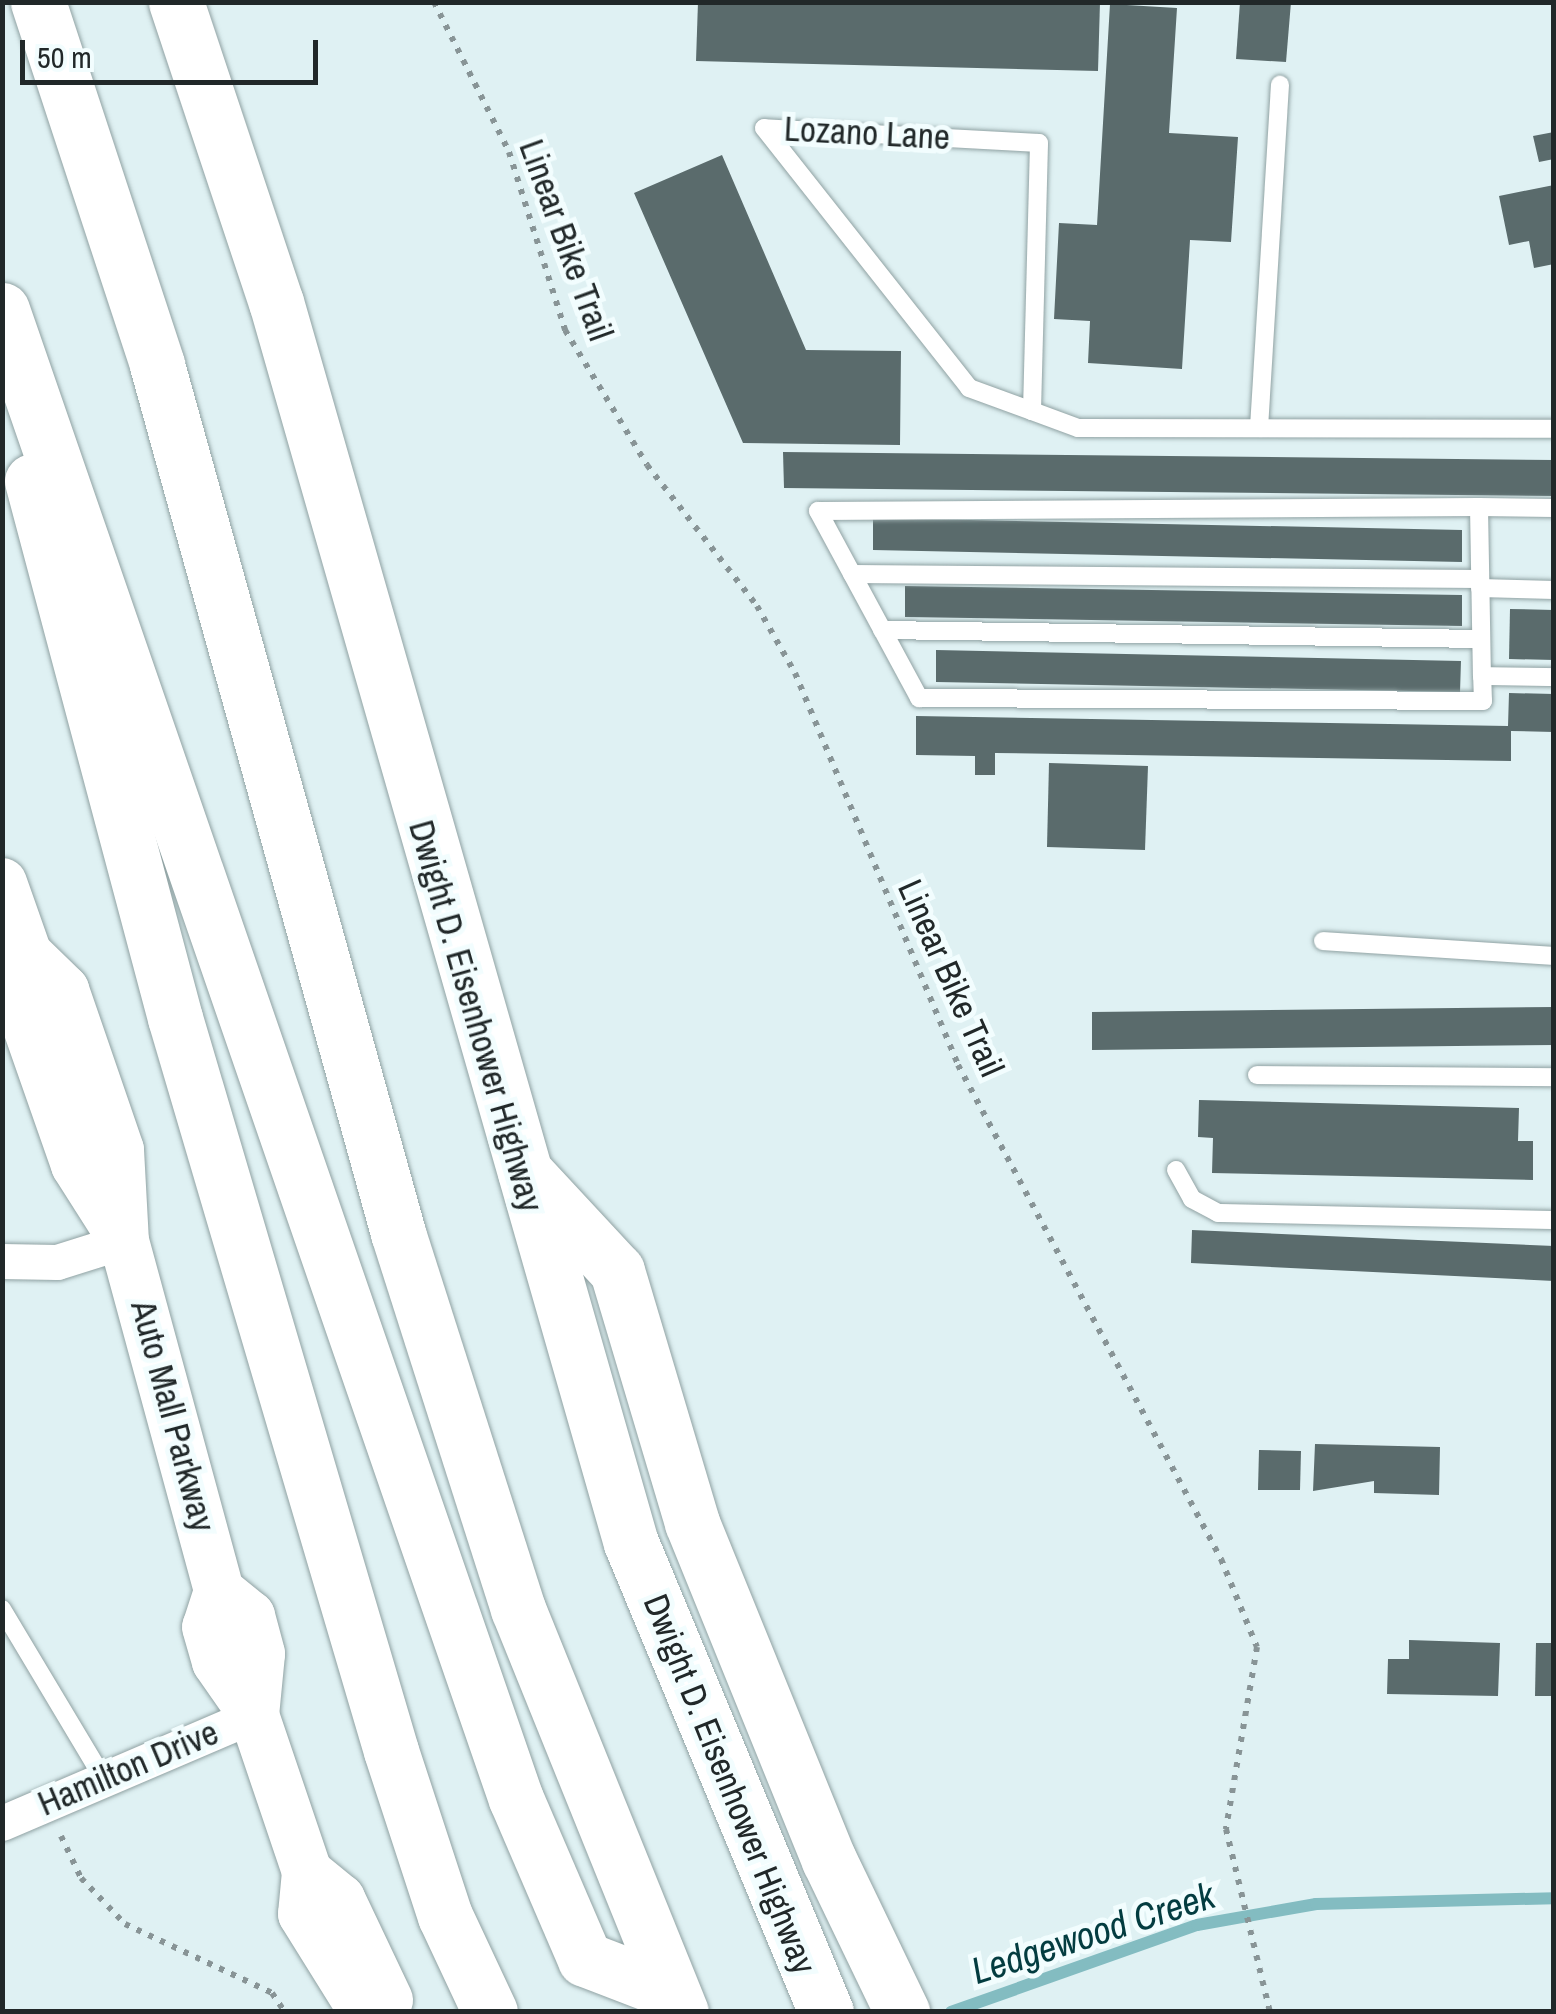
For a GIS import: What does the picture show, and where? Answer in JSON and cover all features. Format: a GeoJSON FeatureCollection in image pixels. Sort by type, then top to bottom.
{"type":"FeatureCollection","features":[{"type":"Feature","properties":{"kind":"highway"},"geometry":{"type":"LineString","coordinates":[[38,2],[157,365],[398,1233],[488,1515],[676,2002]]}},
{"type":"Feature","properties":{"kind":"highway","name":"Dwight D. Eisenhower Highway"},"geometry":{"type":"LineString","coordinates":[[176,2],[276,302],[516,1163],[631,1544],[801,1962],[826,2012]]}},
{"type":"Feature","properties":{"kind":"highway"},"geometry":{"type":"LineString","coordinates":[[2,310],[516,1799],[586,1958],[676,2002]]}},
{"type":"Feature","properties":{"kind":"highway"},"geometry":{"type":"LineString","coordinates":[[2,342],[175,1018],[391,1751],[445,1916],[490,2012]]}},
{"type":"Feature","properties":{"kind":"highway"},"geometry":{"type":"LineString","coordinates":[[516,1163],[617,1272],[692,1522],[867,1941],[902,2012]]}},
{"type":"Feature","properties":{"kind":"street","name":"Auto Mall Parkway"},"geometry":{"type":"LineString","coordinates":[[2,883],[26,954],[64,990],[119,1150],[124,1241],[219,1591],[250,1616],[260,1654],[254,1715],[307,1872],[303,1914],[364,2012]]}},
{"type":"Feature","properties":{"kind":"street"},"geometry":{"type":"LineString","coordinates":[[2,1262],[58,1262],[124,1241]]}},
{"type":"Feature","properties":{"kind":"street","name":"Hamilton Drive"},"geometry":{"type":"LineString","coordinates":[[2,1823],[254,1715]]}},
{"type":"Feature","properties":{"kind":"street","name":"Auto Mall Parkway"},"geometry":{"type":"LineString","coordinates":[[307,1872],[340,1898],[388,2012]]}},
{"type":"Feature","properties":{"kind":"lane"},"geometry":{"type":"LineString","coordinates":[[1259,428],[1280,84]]}},
{"type":"Feature","properties":{"kind":"lane","name":"Lozano Lane"},"geometry":{"type":"LineString","coordinates":[[1032,411],[1039,142],[764,128],[968,388],[1078,428],[1554,430]]}},
{"type":"Feature","properties":{"kind":"lane"},"geometry":{"type":"LineString","coordinates":[[1479,507],[1483,701],[919,698],[818,511],[1479,507],[1554,508]]}},
{"type":"Feature","properties":{"kind":"lane"},"geometry":{"type":"LineString","coordinates":[[852,574],[1480,584],[1554,590]]}},
{"type":"Feature","properties":{"kind":"lane"},"geometry":{"type":"LineString","coordinates":[[882,630],[1481,639]]}},
{"type":"Feature","properties":{"kind":"lane"},"geometry":{"type":"LineString","coordinates":[[1482,676],[1554,678]]}},
{"type":"Feature","properties":{"kind":"lane"},"geometry":{"type":"LineString","coordinates":[[1323,941],[1554,956]]}},
{"type":"Feature","properties":{"kind":"lane"},"geometry":{"type":"LineString","coordinates":[[1257,1074],[1554,1077]]}},
{"type":"Feature","properties":{"kind":"lane"},"geometry":{"type":"LineString","coordinates":[[1176,1170],[1192,1199],[1218,1212],[1554,1220]]}},
{"type":"Feature","properties":{"kind":"lane"},"geometry":{"type":"LineString","coordinates":[[2,1608],[103,1778]]}},
{"type":"Feature","properties":{"kind":"path","name":"Linear Bike Trail"},"geometry":{"type":"LineString","coordinates":[[434,2],[508,152],[566,330],[646,465],[757,606],[795,672],[958,1065],[1221,1559],[1257,1647],[1226,1829],[1270,2012]]}},
{"type":"Feature","properties":{"kind":"path"},"geometry":{"type":"LineString","coordinates":[[46,1804],[81,1878],[125,1924],[272,1993],[285,2012]]}},
{"type":"Feature","properties":{"kind":"building"},"geometry":{"type":"Polygon","coordinates":[[[698,2],[1100,2],[1098,71],[696,61],[698,2]]]}},
{"type":"Feature","properties":{"kind":"building"},"geometry":{"type":"Polygon","coordinates":[[[1240,2],[1291,2],[1286,62],[1236,59],[1240,2]]]}},
{"type":"Feature","properties":{"kind":"building"},"geometry":{"type":"Polygon","coordinates":[[[1110,4],[1177,8],[1169,133],[1238,137],[1231,242],[1190,240],[1182,369],[1088,363],[1090,321],[1054,319],[1059,223],[1097,225],[1110,4]]]}},
{"type":"Feature","properties":{"kind":"building"},"geometry":{"type":"Polygon","coordinates":[[[1554,132],[1554,159],[1539,162],[1533,136],[1554,132]]]}},
{"type":"Feature","properties":{"kind":"building"},"geometry":{"type":"Polygon","coordinates":[[[722,155],[806,350],[901,351],[900,445],[743,443],[634,193],[722,155]]]}},
{"type":"Feature","properties":{"kind":"building"},"geometry":{"type":"Polygon","coordinates":[[[1554,185],[1554,264],[1534,268],[1529,241],[1509,245],[1499,196],[1554,185]]]}},
{"type":"Feature","properties":{"kind":"building"},"geometry":{"type":"Polygon","coordinates":[[[783,452],[1554,460],[1554,496],[784,488],[783,452]]]}},
{"type":"Feature","properties":{"kind":"building"},"geometry":{"type":"Polygon","coordinates":[[[873,518],[1462,530],[1462,562],[873,550],[873,518]]]}},
{"type":"Feature","properties":{"kind":"building"},"geometry":{"type":"Polygon","coordinates":[[[905,586],[1462,595],[1462,626],[905,617],[905,586]]]}},
{"type":"Feature","properties":{"kind":"building"},"geometry":{"type":"Polygon","coordinates":[[[1510,609],[1554,610],[1554,660],[1509,659],[1510,609]]]}},
{"type":"Feature","properties":{"kind":"building"},"geometry":{"type":"Polygon","coordinates":[[[936,650],[1461,661],[1460,692],[936,682],[936,650]]]}},
{"type":"Feature","properties":{"kind":"building"},"geometry":{"type":"Polygon","coordinates":[[[1509,693],[1554,694],[1554,732],[1511,731],[1511,761],[995,753],[995,775],[975,775],[975,756],[916,755],[916,716],[1508,726],[1509,693]]]}},
{"type":"Feature","properties":{"kind":"building"},"geometry":{"type":"Polygon","coordinates":[[[1049,763],[1148,766],[1145,850],[1047,847],[1049,763]]]}},
{"type":"Feature","properties":{"kind":"building"},"geometry":{"type":"Polygon","coordinates":[[[1554,1007],[1554,1045],[1092,1050],[1092,1012],[1554,1007]]]}},
{"type":"Feature","properties":{"kind":"building"},"geometry":{"type":"Polygon","coordinates":[[[1199,1100],[1519,1108],[1518,1141],[1533,1141],[1533,1180],[1212,1173],[1213,1138],[1198,1137],[1199,1100]]]}},
{"type":"Feature","properties":{"kind":"building"},"geometry":{"type":"Polygon","coordinates":[[[1192,1230],[1554,1246],[1554,1281],[1191,1263],[1192,1230]]]}},
{"type":"Feature","properties":{"kind":"building"},"geometry":{"type":"Polygon","coordinates":[[[1315,1444],[1440,1447],[1439,1495],[1374,1493],[1374,1481],[1313,1491],[1315,1444]]]}},
{"type":"Feature","properties":{"kind":"building"},"geometry":{"type":"Polygon","coordinates":[[[1259,1450],[1301,1451],[1300,1490],[1258,1490],[1259,1450]]]}},
{"type":"Feature","properties":{"kind":"building"},"geometry":{"type":"Polygon","coordinates":[[[1409,1640],[1500,1643],[1498,1696],[1387,1694],[1388,1659],[1409,1659],[1409,1640]]]}},
{"type":"Feature","properties":{"kind":"building"},"geometry":{"type":"Polygon","coordinates":[[[1536,1643],[1554,1643],[1554,1696],[1535,1696],[1536,1643]]]}},
{"type":"Feature","properties":{"kind":"waterway","name":"Ledgewood Creek"},"geometry":{"type":"LineString","coordinates":[[951,2012],[1197,1925],[1316,1904],[1554,1898]]}}]}
